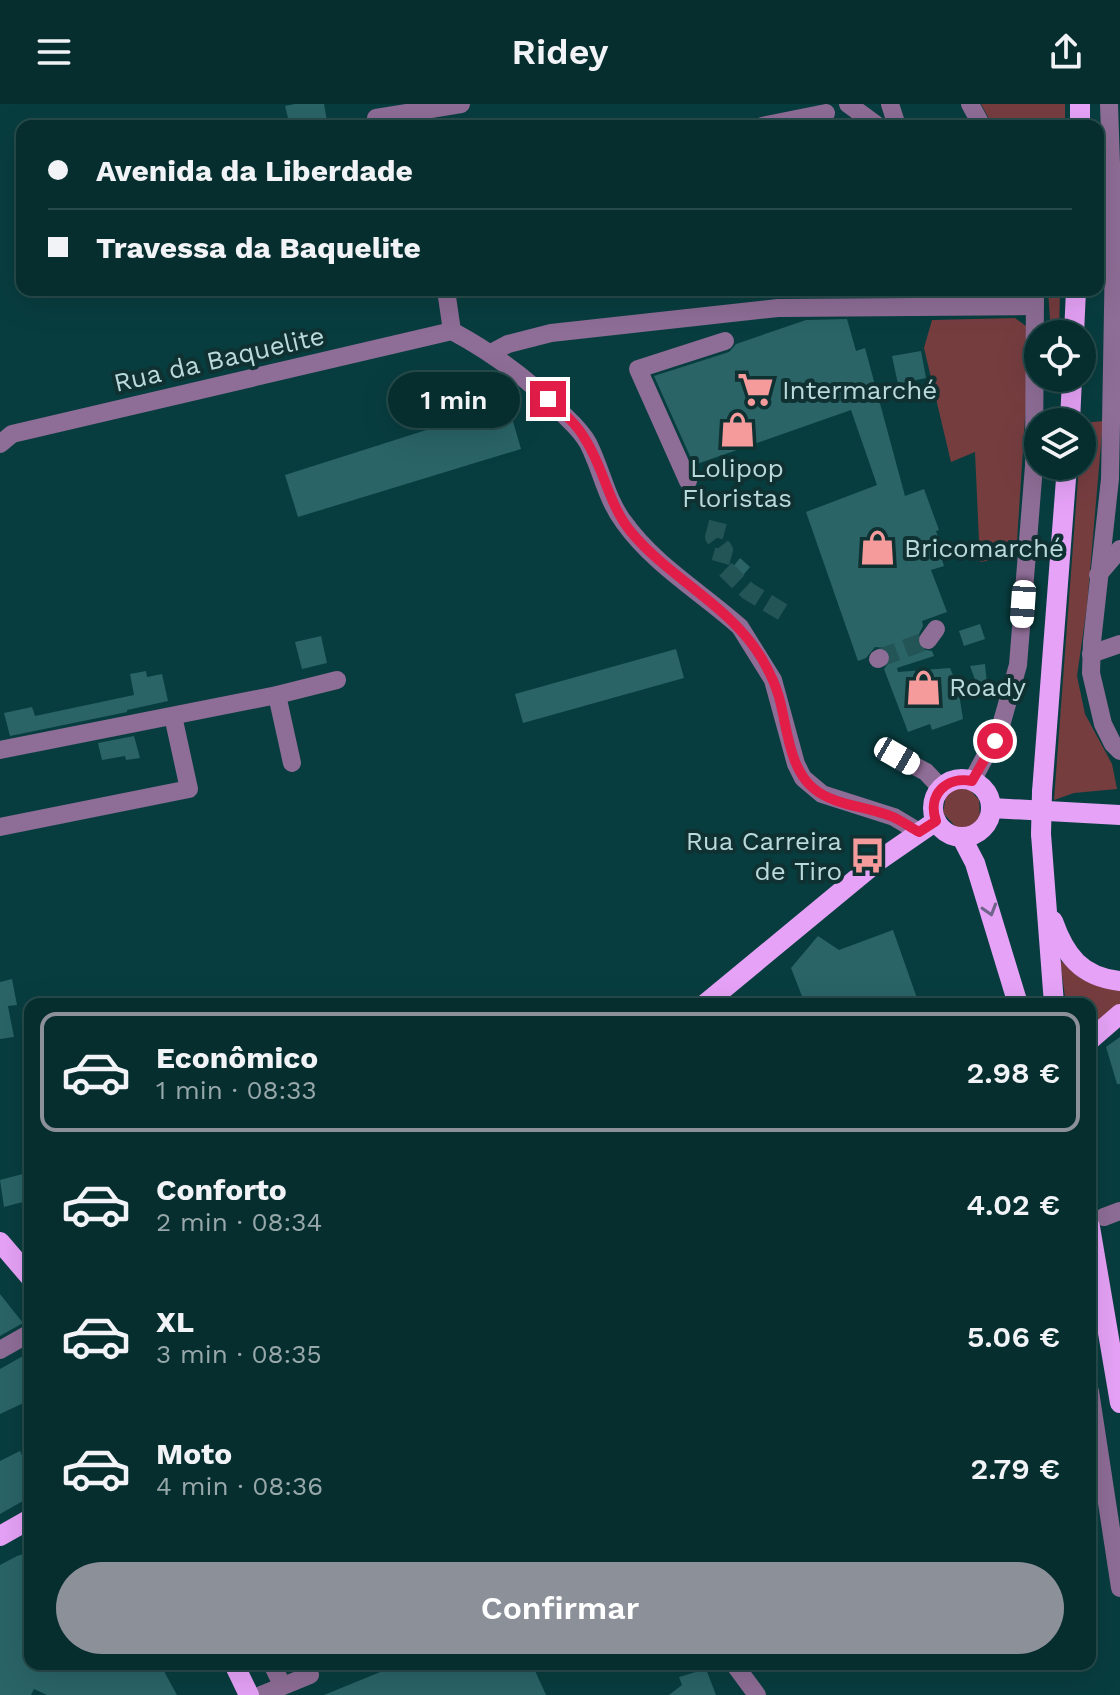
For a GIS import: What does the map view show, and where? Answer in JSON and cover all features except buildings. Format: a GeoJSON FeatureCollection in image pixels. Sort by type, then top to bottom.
{"type":"FeatureCollection","features":[{"type":"Feature","properties":{"kind":"main road"},"geometry":{"type":"LineString","coordinates":[[1075,320],[1076,296]]}},
{"type":"Feature","properties":{"kind":"main road"},"geometry":{"type":"LineString","coordinates":[[1053,998],[1044,894],[1042,792],[1066,480]]}},
{"type":"Feature","properties":{"kind":"main road"},"geometry":{"type":"LineString","coordinates":[[713,998],[878,861],[927,827],[941,788],[955,780],[972,781],[983,789],[991,808],[983,829],[962,838],[927,827]]}},
{"type":"Feature","properties":{"kind":"main road"},"geometry":{"type":"LineString","coordinates":[[991,808],[1120,815]]}},
{"type":"Feature","properties":{"kind":"main road"},"geometry":{"type":"LineString","coordinates":[[962,838],[982,883],[1016,998]]}},
{"type":"Feature","properties":{"kind":"main road"},"geometry":{"type":"LineString","coordinates":[[1044,894],[1059,939],[1068,955],[1089,974],[1120,981]]}},
{"type":"Feature","properties":{"kind":"main road"},"geometry":{"type":"LineString","coordinates":[[726,998],[736,980]]}},
{"type":"Feature","properties":{"kind":"main road"},"geometry":{"type":"LineString","coordinates":[[1096,1035],[1120,1014]]}},
{"type":"Feature","properties":{"kind":"main road"},"geometry":{"type":"LineString","coordinates":[[1105,1218],[1120,1403]]}},
{"type":"Feature","properties":{"kind":"main road"},"geometry":{"type":"LineString","coordinates":[[0,1242],[24,1270]]}},
{"type":"Feature","properties":{"kind":"main road"},"geometry":{"type":"LineString","coordinates":[[0,1536],[24,1522]]}},
{"type":"Feature","properties":{"kind":"main road"},"geometry":{"type":"LineString","coordinates":[[237,1670],[249,1695]]}},
{"type":"Feature","properties":{"kind":"street"},"geometry":{"type":"LineString","coordinates":[[376,116],[461,104]]}},
{"type":"Feature","properties":{"kind":"street"},"geometry":{"type":"LineString","coordinates":[[848,104],[870,120]]}},
{"type":"Feature","properties":{"kind":"street"},"geometry":{"type":"LineString","coordinates":[[1109,104],[1114,254],[1114,501],[1098,575],[1091,673],[1099,712],[1113,744],[1120,751]]}},
{"type":"Feature","properties":{"kind":"street"},"geometry":{"type":"LineString","coordinates":[[794,120],[827,114]]}},
{"type":"Feature","properties":{"kind":"street"},"geometry":{"type":"LineString","coordinates":[[447,296],[452,331],[491,353],[526,379],[579,429],[588,442],[612,502],[633,534],[676,576],[731,618],[748,637],[773,680],[796,764],[803,778],[822,794],[927,827]]}},
{"type":"Feature","properties":{"kind":"street"},"geometry":{"type":"LineString","coordinates":[[491,353],[508,344],[551,333],[778,299],[1035,298],[1034,454],[1018,665],[1000,729],[972,781]]}},
{"type":"Feature","properties":{"kind":"street","name":"Rua da Baquelite"},"geometry":{"type":"LineString","coordinates":[[0,444],[12,434],[452,331]]}},
{"type":"Feature","properties":{"kind":"street"},"geometry":{"type":"LineString","coordinates":[[688,481],[638,369],[725,341]]}},
{"type":"Feature","properties":{"kind":"street"},"geometry":{"type":"LineString","coordinates":[[1098,575],[1120,549]]}},
{"type":"Feature","properties":{"kind":"street"},"geometry":{"type":"LineString","coordinates":[[1091,654],[1120,644]]}},
{"type":"Feature","properties":{"kind":"street"},"geometry":{"type":"LineString","coordinates":[[0,750],[277,695],[337,680]]}},
{"type":"Feature","properties":{"kind":"street"},"geometry":{"type":"LineString","coordinates":[[277,695],[292,763]]}},
{"type":"Feature","properties":{"kind":"street"},"geometry":{"type":"LineString","coordinates":[[0,827],[189,789],[173,716]]}},
{"type":"Feature","properties":{"kind":"street"},"geometry":{"type":"LineString","coordinates":[[897,756],[926,772],[941,788]]}},
{"type":"Feature","properties":{"kind":"street"},"geometry":{"type":"LineString","coordinates":[[0,1350],[24,1336]]}},
{"type":"Feature","properties":{"kind":"street"},"geometry":{"type":"LineString","coordinates":[[1096,1430],[1120,1588]]}},
{"type":"Feature","properties":{"kind":"street"},"geometry":{"type":"LineString","coordinates":[[275,1670],[282,1685]]}},
{"type":"Feature","properties":{"kind":"street"},"geometry":{"type":"LineString","coordinates":[[738,1670],[757,1695]]}},
{"type":"Feature","properties":{"kind":"street"},"geometry":{"type":"LineString","coordinates":[[261,1695],[310,1675]]}},
{"type":"Feature","properties":{"kind":"shaded area"},"geometry":{"type":"Polygon","coordinates":[[[981,104],[1065,104],[1065,120],[990,120],[981,104]]]}},
{"type":"Feature","properties":{"kind":"shaded area"},"geometry":{"type":"Polygon","coordinates":[[[1048,296],[1060,296],[1059,320],[1050,320],[1048,296]]]}},
{"type":"Feature","properties":{"kind":"shaded area"},"geometry":{"type":"Polygon","coordinates":[[[1015,318],[1024,325],[1024,392],[1027,392],[1016,556],[980,562],[975,452],[951,462],[924,348],[932,320],[1015,318]]]}},
{"type":"Feature","properties":{"kind":"shaded area"},"geometry":{"type":"Polygon","coordinates":[[[1103,421],[1087,606],[1077,676],[1085,714],[1112,764],[1117,789],[1074,793],[1054,800],[1078,480],[1096,480],[1096,422],[1103,421]]]}},
{"type":"Feature","properties":{"kind":"shaded area"},"geometry":{"type":"Polygon","coordinates":[[[955,787],[970,790],[979,800],[980,819],[970,827],[956,827],[943,813],[946,795],[955,787]]]}},
{"type":"Feature","properties":{"kind":"shaded area"},"geometry":{"type":"Polygon","coordinates":[[[1060,960],[1080,978],[1120,988],[1120,1006],[1096,1023],[1096,998],[1065,998],[1060,960]]]}},
{"type":"Feature","properties":{"kind":"tunnel"},"geometry":{"type":"LineString","coordinates":[[718,522],[714,537],[724,550],[720,564],[748,591],[784,613]]}},
{"type":"Feature","properties":{"kind":"tunnel"},"geometry":{"type":"LineString","coordinates":[[880,658],[928,640]]}},
{"type":"Feature","properties":{"kind":"place","name":"Intermarché"},"geometry":{"type":"Point","coordinates":[756,390]}},
{"type":"Feature","properties":{"kind":"place","name":"Lolipop Floristas"},"geometry":{"type":"Point","coordinates":[737,429]}},
{"type":"Feature","properties":{"kind":"place","name":"Bricomarché"},"geometry":{"type":"Point","coordinates":[878,548]}},
{"type":"Feature","properties":{"kind":"place","name":"Roady"},"geometry":{"type":"Point","coordinates":[923,687]}},
{"type":"Feature","properties":{"kind":"place","name":"Rua Carreira de Tiro"},"geometry":{"type":"Point","coordinates":[868,856]}},
{"type":"Feature","properties":{"kind":"route"},"geometry":{"type":"LineString","coordinates":[[548,399],[588,442],[612,502],[633,534],[676,576],[731,618],[748,637],[773,680],[796,764],[813,788],[831,798],[894,817],[919,832],[936,821],[934,800],[941,788],[955,780],[972,781],[995,741]]}}]}
